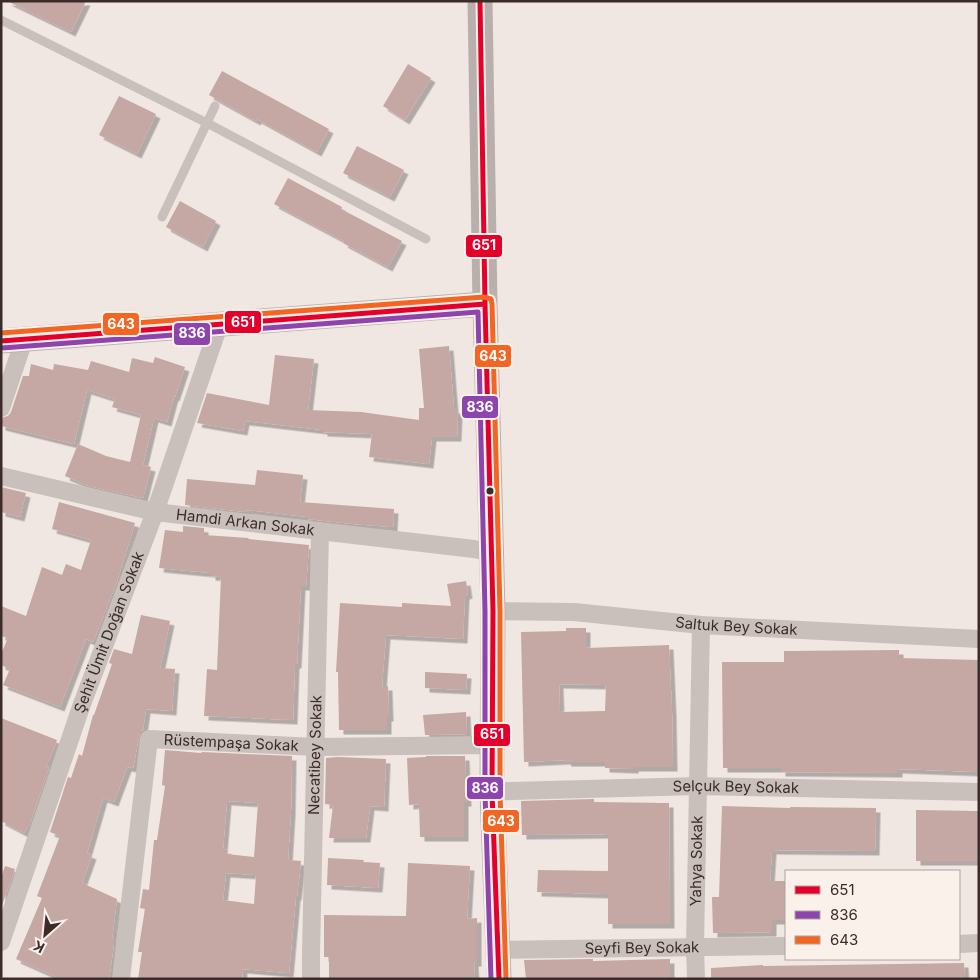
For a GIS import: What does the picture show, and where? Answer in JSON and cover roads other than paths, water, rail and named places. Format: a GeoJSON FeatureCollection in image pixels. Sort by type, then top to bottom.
{"type":"FeatureCollection","features":[{"type":"Feature","properties":{"kind":"street"},"geometry":{"type":"LineString","coordinates":[[480,1],[493,611],[492,792],[499,979]]}},
{"type":"Feature","properties":{"kind":"street"},"geometry":{"type":"LineString","coordinates":[[1,408],[13,341],[485,304]]}},
{"type":"Feature","properties":{"kind":"street","name":"Şehit Ümit Doğan Sokak"},"geometry":{"type":"LineString","coordinates":[[1,942],[82,704],[155,512],[218,325]]}},
{"type":"Feature","properties":{"kind":"street","name":"Hamdi Arkan Sokak"},"geometry":{"type":"LineString","coordinates":[[1,476],[155,512],[465,548],[492,553]]}},
{"type":"Feature","properties":{"kind":"street","name":"Necatibey Sokak"},"geometry":{"type":"LineString","coordinates":[[311,979],[320,531]]}},
{"type":"Feature","properties":{"kind":"street","name":"Saltuk Bey Sokak"},"geometry":{"type":"LineString","coordinates":[[493,611],[574,612],[701,625],[979,639]]}},
{"type":"Feature","properties":{"kind":"street","name":"Yahya Sokak"},"geometry":{"type":"LineString","coordinates":[[696,979],[701,625]]}},
{"type":"Feature","properties":{"kind":"street","name":"Rüstempaşa Sokak"},"geometry":{"type":"LineString","coordinates":[[121,979],[150,739],[316,747],[492,745]]}},
{"type":"Feature","properties":{"kind":"street","name":"Selçuk Bey Sokak"},"geometry":{"type":"LineString","coordinates":[[492,792],[698,786],[979,792]]}},
{"type":"Feature","properties":{"kind":"street"},"geometry":{"type":"LineString","coordinates":[[960,944],[979,943]]}},
{"type":"Feature","properties":{"kind":"street","name":"Seyfi Bey Sokak"},"geometry":{"type":"LineString","coordinates":[[497,950],[785,946]]}},
{"type":"Feature","properties":{"kind":"lane"},"geometry":{"type":"LineString","coordinates":[[1,20],[207,123],[426,239]]}},
{"type":"Feature","properties":{"kind":"lane"},"geometry":{"type":"LineString","coordinates":[[162,217],[215,106]]}}]}
